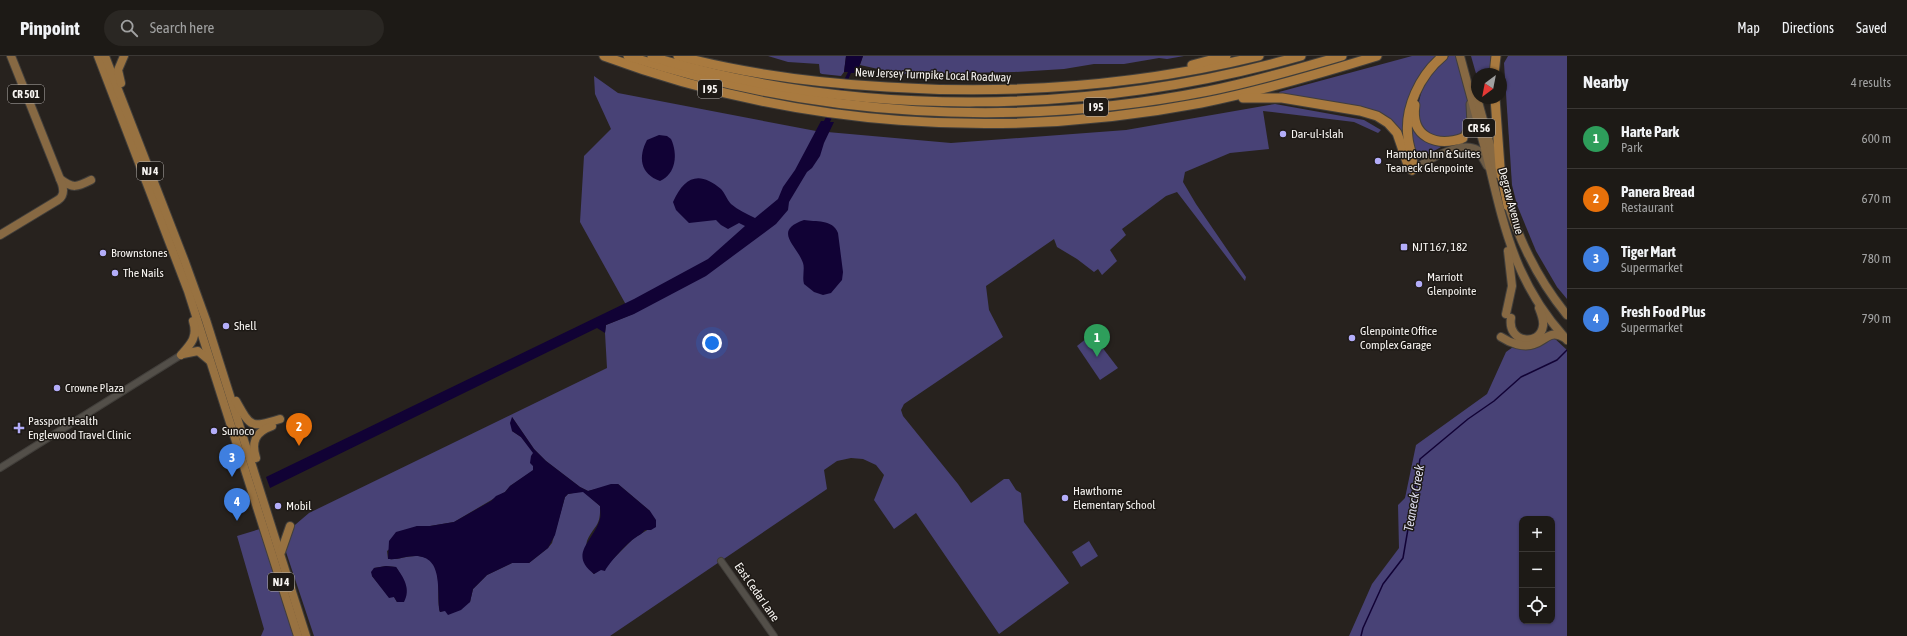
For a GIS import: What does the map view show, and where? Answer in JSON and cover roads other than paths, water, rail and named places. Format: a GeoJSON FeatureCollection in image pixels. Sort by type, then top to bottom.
{"type":"FeatureCollection","features":[{"type":"Feature","properties":{"kind":"highway"},"geometry":{"type":"LineString","coordinates":[[93,56],[103,70]]}},
{"type":"Feature","properties":{"kind":"highway","name":"NJ 4"},"geometry":{"type":"LineString","coordinates":[[98,56],[196,290],[262,492],[306,636]]}},
{"type":"Feature","properties":{"kind":"highway","name":"NJ 4"},"geometry":{"type":"LineString","coordinates":[[106,56],[126,108],[134,140]]}},
{"type":"Feature","properties":{"kind":"highway"},"geometry":{"type":"LineString","coordinates":[[124,56],[118,70],[126,108]]}},
{"type":"Feature","properties":{"kind":"highway","name":"I 95"},"geometry":{"type":"LineString","coordinates":[[628,56],[730,84],[818,101],[844,105],[912,111],[968,113],[1025,112],[1093,108],[1161,99],[1223,88],[1280,74],[1342,56]]}},
{"type":"Feature","properties":{"kind":"highway","name":"I 95"},"geometry":{"type":"LineString","coordinates":[[649,56],[729,76],[823,92],[895,99],[1013,101],[1129,92],[1205,79],[1301,56]]}},
{"type":"Feature","properties":{"kind":"highway","name":"New Jersey Turnpike Local Roadway"},"geometry":{"type":"LineString","coordinates":[[678,56],[750,72],[853,85],[933,90],[992,91],[1074,87],[1132,80],[1190,71],[1260,56]]}},
{"type":"Feature","properties":{"kind":"highway"},"geometry":{"type":"LineString","coordinates":[[1132,80],[1156,72],[1226,56]]}},
{"type":"Feature","properties":{"kind":"highway","name":"I 95"},"geometry":{"type":"LineString","coordinates":[[606,57],[713,90],[839,115],[932,123],[1028,123],[1124,115],[1219,99],[1276,86],[1377,56]]}},
{"type":"Feature","properties":{"kind":"highway"},"geometry":{"type":"LineString","coordinates":[[1412,170],[1414,163],[1407,135],[1408,117],[1414,96],[1433,66],[1443,56]]}},
{"type":"Feature","properties":{"kind":"highway"},"geometry":{"type":"LineString","coordinates":[[1495,68],[1496,56]]}},
{"type":"Feature","properties":{"kind":"highway"},"geometry":{"type":"LineString","coordinates":[[1424,79],[1417,97],[1414,111],[1415,121],[1420,130],[1429,139],[1439,142],[1448,143],[1463,138]]}},
{"type":"Feature","properties":{"kind":"highway"},"geometry":{"type":"LineString","coordinates":[[1219,99],[1282,98],[1373,115],[1388,123],[1397,133],[1408,164],[1412,170]]}},
{"type":"Feature","properties":{"kind":"highway"},"geometry":{"type":"LineString","coordinates":[[1495,104],[1500,167],[1508,206]]}},
{"type":"Feature","properties":{"kind":"highway","name":"NJ 4"},"geometry":{"type":"LineString","coordinates":[[160,205],[298,636]]}},
{"type":"Feature","properties":{"kind":"highway"},"geometry":{"type":"LineString","coordinates":[[181,355],[192,342],[195,333],[189,309],[188,291]]}},
{"type":"Feature","properties":{"kind":"highway"},"geometry":{"type":"LineString","coordinates":[[181,355],[198,351],[211,362]]}},
{"type":"Feature","properties":{"kind":"highway"},"geometry":{"type":"LineString","coordinates":[[226,382],[243,416],[250,422],[262,425],[281,421],[264,429],[255,438],[253,448],[256,459],[257,479]]}},
{"type":"Feature","properties":{"kind":"highway"},"geometry":{"type":"LineString","coordinates":[[273,529],[282,530],[290,526],[281,553]]}},
{"type":"Feature","properties":{"kind":"main road","name":"CR 501"},"geometry":{"type":"LineString","coordinates":[[0,236],[55,202],[62,196],[63,188],[11,56]]}},
{"type":"Feature","properties":{"kind":"main road","name":"Degraw Avenue"},"geometry":{"type":"LineString","coordinates":[[1460,56],[1506,234],[1519,269],[1537,301],[1566,339]]}},
{"type":"Feature","properties":{"kind":"main road","name":"Degraw Avenue"},"geometry":{"type":"LineString","coordinates":[[1466,56],[1471,75]]}},
{"type":"Feature","properties":{"kind":"main road"},"geometry":{"type":"LineString","coordinates":[[1412,170],[1454,148],[1470,128],[1472,121],[1467,82]]}},
{"type":"Feature","properties":{"kind":"main road","name":"Degraw Avenue"},"geometry":{"type":"LineString","coordinates":[[1479,104],[1517,232],[1530,259],[1551,293],[1567,315]]}},
{"type":"Feature","properties":{"kind":"main road"},"geometry":{"type":"LineString","coordinates":[[1454,148],[1470,147],[1478,150],[1490,174]]}},
{"type":"Feature","properties":{"kind":"main road"},"geometry":{"type":"LineString","coordinates":[[60,179],[68,185],[74,186],[91,180]]}},
{"type":"Feature","properties":{"kind":"main road"},"geometry":{"type":"LineString","coordinates":[[1506,234],[1512,282],[1508,316],[1511,328],[1515,335],[1526,340],[1535,338],[1541,333],[1543,325],[1537,301]]}},
{"type":"Feature","properties":{"kind":"main road"},"geometry":{"type":"LineString","coordinates":[[1501,337],[1507,341],[1528,346],[1538,343],[1550,335],[1559,335],[1566,339]]}},
{"type":"Feature","properties":{"kind":"street"},"geometry":{"type":"LineString","coordinates":[[0,468],[181,355]]}},
{"type":"Feature","properties":{"kind":"street","name":"East Cedar Lane"},"geometry":{"type":"LineString","coordinates":[[721,561],[774,636]]}},
{"type":"Feature","properties":{"kind":"waterway","name":"Teaneck Creek"},"geometry":{"type":"LineString","coordinates":[[1361,636],[1363,628],[1383,584],[1403,558],[1420,459],[1468,419],[1494,401],[1521,377],[1557,360],[1567,350]]}},
{"type":"Feature","properties":{"kind":"place","name":"Dar-ul-Islah"},"geometry":{"type":"Point","coordinates":[1283,134]}},
{"type":"Feature","properties":{"kind":"place","name":"Hampton Inn & Suites Teaneck Glenpointe"},"geometry":{"type":"Point","coordinates":[1378,161]}},
{"type":"Feature","properties":{"kind":"place","name":"NJT 167, 182"},"geometry":{"type":"Point","coordinates":[1404,247]}},
{"type":"Feature","properties":{"kind":"place","name":"Brownstones"},"geometry":{"type":"Point","coordinates":[103,253]}},
{"type":"Feature","properties":{"kind":"place","name":"The Nails"},"geometry":{"type":"Point","coordinates":[115,273]}},
{"type":"Feature","properties":{"kind":"place","name":"Marriott Glenpointe"},"geometry":{"type":"Point","coordinates":[1419,284]}},
{"type":"Feature","properties":{"kind":"place","name":"Shell"},"geometry":{"type":"Point","coordinates":[226,326]}},
{"type":"Feature","properties":{"kind":"place","name":"Glenpointe Office Complex Garage"},"geometry":{"type":"Point","coordinates":[1352,338]}},
{"type":"Feature","properties":{"kind":"place","name":"Harte Park"},"geometry":{"type":"Point","coordinates":[1097,357]}},
{"type":"Feature","properties":{"kind":"place","name":"Crowne Plaza"},"geometry":{"type":"Point","coordinates":[57,388]}},
{"type":"Feature","properties":{"kind":"place","name":"Passport Health Englewood Travel Clinic"},"geometry":{"type":"Point","coordinates":[19,428]}},
{"type":"Feature","properties":{"kind":"place","name":"Sunoco"},"geometry":{"type":"Point","coordinates":[214,431]}},
{"type":"Feature","properties":{"kind":"place","name":"Panera Bread"},"geometry":{"type":"Point","coordinates":[299,446]}},
{"type":"Feature","properties":{"kind":"place","name":"Tiger Mart"},"geometry":{"type":"Point","coordinates":[232,477]}},
{"type":"Feature","properties":{"kind":"place","name":"Hawthorne Elementary School"},"geometry":{"type":"Point","coordinates":[1065,498]}},
{"type":"Feature","properties":{"kind":"place","name":"Mobil"},"geometry":{"type":"Point","coordinates":[278,506]}},
{"type":"Feature","properties":{"kind":"place","name":"Fresh Food Plus"},"geometry":{"type":"Point","coordinates":[237,521]}}]}
